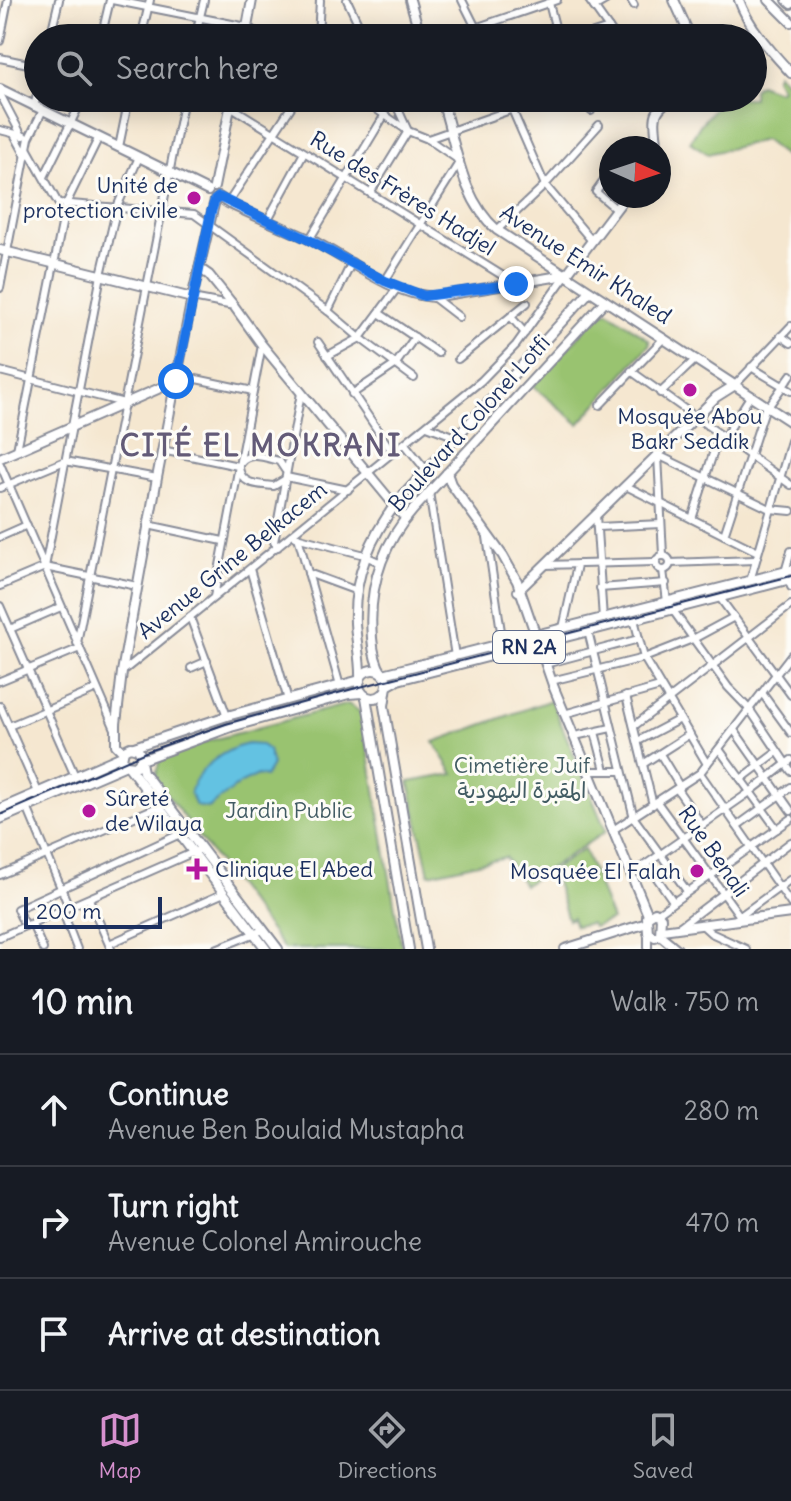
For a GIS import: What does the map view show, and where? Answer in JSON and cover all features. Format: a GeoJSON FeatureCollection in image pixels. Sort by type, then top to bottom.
{"type":"FeatureCollection","features":[{"type":"Feature","properties":{"kind":"main road"},"geometry":{"type":"LineString","coordinates":[[248,24],[252,0]]}},
{"type":"Feature","properties":{"kind":"main road"},"geometry":{"type":"LineString","coordinates":[[410,0],[417,24]]}},
{"type":"Feature","properties":{"kind":"main road"},"geometry":{"type":"LineString","coordinates":[[674,0],[685,24]]}},
{"type":"Feature","properties":{"kind":"main road"},"geometry":{"type":"LineString","coordinates":[[741,0],[752,24]]}},
{"type":"Feature","properties":{"kind":"main road"},"geometry":{"type":"LineString","coordinates":[[770,0],[791,22]]}},
{"type":"Feature","properties":{"kind":"main road"},"geometry":{"type":"LineString","coordinates":[[767,47],[791,73]]}},
{"type":"Feature","properties":{"kind":"main road"},"geometry":{"type":"LineString","coordinates":[[0,92],[24,103]]}},
{"type":"Feature","properties":{"kind":"main road"},"geometry":{"type":"LineString","coordinates":[[42,112],[169,170],[385,281],[433,297],[566,275],[616,209]]}},
{"type":"Feature","properties":{"kind":"main road"},"geometry":{"type":"LineString","coordinates":[[229,112],[148,525],[122,672],[116,732],[117,748],[128,766],[162,804],[272,948]]}},
{"type":"Feature","properties":{"kind":"main road","name":"Avenue Emir Khaled"},"geometry":{"type":"LineString","coordinates":[[446,112],[472,201],[484,219],[791,422]]}},
{"type":"Feature","properties":{"kind":"main road"},"geometry":{"type":"LineString","coordinates":[[657,112],[657,136]]}},
{"type":"Feature","properties":{"kind":"main road"},"geometry":{"type":"LineString","coordinates":[[4,251],[192,298]]}},
{"type":"Feature","properties":{"kind":"main road"},"geometry":{"type":"LineString","coordinates":[[199,268],[209,275],[262,345],[405,518]]}},
{"type":"Feature","properties":{"kind":"main road","name":"Boulevard Colonel Lotfi"},"geometry":{"type":"LineString","coordinates":[[360,680],[355,627],[357,591],[366,556],[393,502],[590,291]]}},
{"type":"Feature","properties":{"kind":"main road","name":"Boulevard Colonel Lotfi"},"geometry":{"type":"LineString","coordinates":[[383,674],[375,657],[371,618],[373,592],[381,563],[405,518],[605,301]]}},
{"type":"Feature","properties":{"kind":"main road"},"geometry":{"type":"LineString","coordinates":[[0,458],[177,378]]}},
{"type":"Feature","properties":{"kind":"main road"},"geometry":{"type":"LineString","coordinates":[[716,397],[724,378]]}},
{"type":"Feature","properties":{"kind":"main road"},"geometry":{"type":"LineString","coordinates":[[518,590],[716,397],[735,385]]}},
{"type":"Feature","properties":{"kind":"main road"},"geometry":{"type":"LineString","coordinates":[[459,434],[475,441]]}},
{"type":"Feature","properties":{"kind":"main road"},"geometry":{"type":"LineString","coordinates":[[459,434],[468,448]]}},
{"type":"Feature","properties":{"kind":"main road"},"geometry":{"type":"LineString","coordinates":[[444,475],[517,581],[551,681],[650,920],[652,936],[679,927],[791,913]]}},
{"type":"Feature","properties":{"kind":"main road","name":"RN 2A"},"geometry":{"type":"LineString","coordinates":[[383,674],[503,645],[588,631],[750,581],[789,578]]}},
{"type":"Feature","properties":{"kind":"main road","name":"RN 2A"},"geometry":{"type":"LineString","coordinates":[[387,687],[398,680],[603,619],[720,598],[789,578]]}},
{"type":"Feature","properties":{"kind":"main road"},"geometry":{"type":"LineString","coordinates":[[0,809],[134,747],[227,716],[360,680],[368,672],[383,674],[387,687],[384,706],[426,949]]}},
{"type":"Feature","properties":{"kind":"main road"},"geometry":{"type":"LineString","coordinates":[[360,680],[409,949]]}},
{"type":"Feature","properties":{"kind":"main road"},"geometry":{"type":"LineString","coordinates":[[0,819],[231,727],[349,694],[380,696],[387,687]]}},
{"type":"Feature","properties":{"kind":"main road"},"geometry":{"type":"LineString","coordinates":[[134,747],[140,751],[143,772],[180,834],[198,851],[224,893],[259,932]]}},
{"type":"Feature","properties":{"kind":"main road"},"geometry":{"type":"LineString","coordinates":[[389,829],[396,825],[405,827]]}},
{"type":"Feature","properties":{"kind":"main road"},"geometry":{"type":"LineString","coordinates":[[391,845],[400,847],[407,842]]}},
{"type":"Feature","properties":{"kind":"main road"},"geometry":{"type":"LineString","coordinates":[[565,949],[661,917],[661,932],[674,948]]}},
{"type":"Feature","properties":{"kind":"street"},"geometry":{"type":"LineString","coordinates":[[0,41],[8,0]]}},
{"type":"Feature","properties":{"kind":"street"},"geometry":{"type":"LineString","coordinates":[[53,24],[59,0]]}},
{"type":"Feature","properties":{"kind":"street"},"geometry":{"type":"LineString","coordinates":[[105,24],[111,0],[149,4],[233,24]]}},
{"type":"Feature","properties":{"kind":"street"},"geometry":{"type":"LineString","coordinates":[[198,24],[204,0]]}},
{"type":"Feature","properties":{"kind":"street"},"geometry":{"type":"LineString","coordinates":[[319,24],[320,0]]}},
{"type":"Feature","properties":{"kind":"street"},"geometry":{"type":"LineString","coordinates":[[347,0],[358,24]]}},
{"type":"Feature","properties":{"kind":"street"},"geometry":{"type":"LineString","coordinates":[[462,0],[474,24]]}},
{"type":"Feature","properties":{"kind":"street"},"geometry":{"type":"LineString","coordinates":[[519,0],[524,11]]}},
{"type":"Feature","properties":{"kind":"street"},"geometry":{"type":"LineString","coordinates":[[589,0],[606,24]]}},
{"type":"Feature","properties":{"kind":"street"},"geometry":{"type":"LineString","coordinates":[[594,7],[606,0]]}},
{"type":"Feature","properties":{"kind":"street"},"geometry":{"type":"LineString","coordinates":[[485,24],[553,1],[556,24]]}},
{"type":"Feature","properties":{"kind":"street"},"geometry":{"type":"LineString","coordinates":[[144,24],[149,4]]}},
{"type":"Feature","properties":{"kind":"street"},"geometry":{"type":"LineString","coordinates":[[0,58],[24,63]]}},
{"type":"Feature","properties":{"kind":"street"},"geometry":{"type":"LineString","coordinates":[[0,92],[25,137],[27,152],[4,251],[0,288]]}},
{"type":"Feature","properties":{"kind":"street"},"geometry":{"type":"LineString","coordinates":[[25,137],[37,112]]}},
{"type":"Feature","properties":{"kind":"street"},"geometry":{"type":"LineString","coordinates":[[44,177],[76,112]]}},
{"type":"Feature","properties":{"kind":"street"},"geometry":{"type":"LineString","coordinates":[[119,147],[126,112]]}},
{"type":"Feature","properties":{"kind":"street"},"geometry":{"type":"LineString","coordinates":[[78,646],[181,112]]}},
{"type":"Feature","properties":{"kind":"street","name":"Rue des Frères Hadjel"},"geometry":{"type":"LineString","coordinates":[[244,112],[274,134],[516,284]]}},
{"type":"Feature","properties":{"kind":"street"},"geometry":{"type":"LineString","coordinates":[[228,203],[288,112]]}},
{"type":"Feature","properties":{"kind":"street"},"geometry":{"type":"LineString","coordinates":[[379,112],[460,161],[385,281]]}},
{"type":"Feature","properties":{"kind":"street"},"geometry":{"type":"LineString","coordinates":[[399,112],[408,131]]}},
{"type":"Feature","properties":{"kind":"street"},"geometry":{"type":"LineString","coordinates":[[428,139],[504,112]]}},
{"type":"Feature","properties":{"kind":"street"},"geometry":{"type":"LineString","coordinates":[[513,112],[545,185],[592,241]]}},
{"type":"Feature","properties":{"kind":"street"},"geometry":{"type":"LineString","coordinates":[[309,240],[384,116]]}},
{"type":"Feature","properties":{"kind":"street"},"geometry":{"type":"LineString","coordinates":[[497,230],[545,185],[599,125]]}},
{"type":"Feature","properties":{"kind":"street"},"geometry":{"type":"LineString","coordinates":[[0,130],[25,137]]}},
{"type":"Feature","properties":{"kind":"street"},"geometry":{"type":"LineString","coordinates":[[370,193],[408,131]]}},
{"type":"Feature","properties":{"kind":"street"},"geometry":{"type":"LineString","coordinates":[[13,133],[44,177],[56,202],[189,212],[328,311],[414,378]]}},
{"type":"Feature","properties":{"kind":"street"},"geometry":{"type":"LineString","coordinates":[[17,450],[66,204],[98,139]]}},
{"type":"Feature","properties":{"kind":"street"},"geometry":{"type":"LineString","coordinates":[[267,221],[304,153]]}},
{"type":"Feature","properties":{"kind":"street"},"geometry":{"type":"LineString","coordinates":[[45,567],[101,275],[117,207],[139,157]]}},
{"type":"Feature","properties":{"kind":"street"},"geometry":{"type":"LineString","coordinates":[[328,311],[352,262]]}},
{"type":"Feature","properties":{"kind":"street","name":"Avenue Grine Belkacem"},"geometry":{"type":"LineString","coordinates":[[122,672],[497,367],[566,275]]}},
{"type":"Feature","properties":{"kind":"street"},"geometry":{"type":"LineString","coordinates":[[327,356],[360,338],[398,287]]}},
{"type":"Feature","properties":{"kind":"street"},"geometry":{"type":"LineString","coordinates":[[433,297],[459,317]]}},
{"type":"Feature","properties":{"kind":"street"},"geometry":{"type":"LineString","coordinates":[[192,298],[234,306]]}},
{"type":"Feature","properties":{"kind":"street"},"geometry":{"type":"LineString","coordinates":[[458,359],[527,303]]}},
{"type":"Feature","properties":{"kind":"street"},"geometry":{"type":"LineString","coordinates":[[379,313],[438,353]]}},
{"type":"Feature","properties":{"kind":"street"},"geometry":{"type":"LineString","coordinates":[[511,317],[525,333]]}},
{"type":"Feature","properties":{"kind":"street"},"geometry":{"type":"LineString","coordinates":[[735,385],[791,326]]}},
{"type":"Feature","properties":{"kind":"street"},"geometry":{"type":"LineString","coordinates":[[781,336],[791,343]]}},
{"type":"Feature","properties":{"kind":"street"},"geometry":{"type":"LineString","coordinates":[[352,394],[395,365],[415,337]]}},
{"type":"Feature","properties":{"kind":"street"},"geometry":{"type":"LineString","coordinates":[[600,405],[664,337]]}},
{"type":"Feature","properties":{"kind":"street"},"geometry":{"type":"LineString","coordinates":[[318,342],[393,453]]}},
{"type":"Feature","properties":{"kind":"street"},"geometry":{"type":"LineString","coordinates":[[214,597],[262,345]]}},
{"type":"Feature","properties":{"kind":"street"},"geometry":{"type":"LineString","coordinates":[[660,393],[696,359]]}},
{"type":"Feature","properties":{"kind":"street"},"geometry":{"type":"LineString","coordinates":[[751,367],[791,391]]}},
{"type":"Feature","properties":{"kind":"street"},"geometry":{"type":"LineString","coordinates":[[0,371],[124,403]]}},
{"type":"Feature","properties":{"kind":"street"},"geometry":{"type":"LineString","coordinates":[[631,371],[791,485]]}},
{"type":"Feature","properties":{"kind":"street"},"geometry":{"type":"LineString","coordinates":[[724,535],[767,406],[791,375]]}},
{"type":"Feature","properties":{"kind":"street"},"geometry":{"type":"LineString","coordinates":[[177,378],[253,391]]}},
{"type":"Feature","properties":{"kind":"street"},"geometry":{"type":"LineString","coordinates":[[278,547],[274,542],[301,393]]}},
{"type":"Feature","properties":{"kind":"street"},"geometry":{"type":"LineString","coordinates":[[692,519],[722,436],[751,395]]}},
{"type":"Feature","properties":{"kind":"street"},"geometry":{"type":"LineString","coordinates":[[427,426],[459,434]]}},
{"type":"Feature","properties":{"kind":"street"},"geometry":{"type":"LineString","coordinates":[[750,581],[791,441]]}},
{"type":"Feature","properties":{"kind":"street"},"geometry":{"type":"LineString","coordinates":[[405,444],[426,470]]}},
{"type":"Feature","properties":{"kind":"street"},"geometry":{"type":"LineString","coordinates":[[162,450],[238,466]]}},
{"type":"Feature","properties":{"kind":"street"},"geometry":{"type":"LineString","coordinates":[[670,563],[663,555],[658,455],[770,509],[791,511]]}},
{"type":"Feature","properties":{"kind":"street"},"geometry":{"type":"LineString","coordinates":[[249,456],[279,461],[284,466],[286,477],[274,486],[248,482],[242,478],[238,466],[242,459],[249,456]]}},
{"type":"Feature","properties":{"kind":"street"},"geometry":{"type":"LineString","coordinates":[[0,488],[65,461],[157,478]]}},
{"type":"Feature","properties":{"kind":"street"},"geometry":{"type":"LineString","coordinates":[[0,464],[116,732]]}},
{"type":"Feature","properties":{"kind":"street"},"geometry":{"type":"LineString","coordinates":[[286,477],[348,490]]}},
{"type":"Feature","properties":{"kind":"street"},"geometry":{"type":"LineString","coordinates":[[626,486],[758,552]]}},
{"type":"Feature","properties":{"kind":"street"},"geometry":{"type":"LineString","coordinates":[[429,492],[455,656]]}},
{"type":"Feature","properties":{"kind":"street"},"geometry":{"type":"LineString","coordinates":[[596,515],[603,619]]}},
{"type":"Feature","properties":{"kind":"street"},"geometry":{"type":"LineString","coordinates":[[598,527],[661,524]]}},
{"type":"Feature","properties":{"kind":"street"},"geometry":{"type":"LineString","coordinates":[[0,537],[27,525]]}},
{"type":"Feature","properties":{"kind":"street"},"geometry":{"type":"LineString","coordinates":[[148,525],[223,541]]}},
{"type":"Feature","properties":{"kind":"street"},"geometry":{"type":"LineString","coordinates":[[303,526],[301,531],[308,573],[340,686]]}},
{"type":"Feature","properties":{"kind":"street"},"geometry":{"type":"LineString","coordinates":[[487,536],[503,645]]}},
{"type":"Feature","properties":{"kind":"street"},"geometry":{"type":"LineString","coordinates":[[288,539],[302,537],[381,563]]}},
{"type":"Feature","properties":{"kind":"street"},"geometry":{"type":"LineString","coordinates":[[789,578],[791,553]]}},
{"type":"Feature","properties":{"kind":"street"},"geometry":{"type":"LineString","coordinates":[[655,562],[663,555]]}},
{"type":"Feature","properties":{"kind":"street"},"geometry":{"type":"LineString","coordinates":[[663,570],[670,563],[755,560]]}},
{"type":"Feature","properties":{"kind":"street"},"geometry":{"type":"LineString","coordinates":[[545,565],[655,562]]}},
{"type":"Feature","properties":{"kind":"street"},"geometry":{"type":"LineString","coordinates":[[655,562],[663,570]]}},
{"type":"Feature","properties":{"kind":"street"},"geometry":{"type":"LineString","coordinates":[[563,630],[577,565]]}},
{"type":"Feature","properties":{"kind":"street"},"geometry":{"type":"LineString","coordinates":[[0,586],[45,567],[137,586]]}},
{"type":"Feature","properties":{"kind":"street"},"geometry":{"type":"LineString","coordinates":[[250,569],[288,700]]}},
{"type":"Feature","properties":{"kind":"street"},"geometry":{"type":"LineString","coordinates":[[663,570],[670,605],[712,665],[750,710],[777,752],[788,762],[791,771]]}},
{"type":"Feature","properties":{"kind":"street"},"geometry":{"type":"LineString","coordinates":[[308,573],[357,591]]}},
{"type":"Feature","properties":{"kind":"street"},"geometry":{"type":"LineString","coordinates":[[600,588],[666,583]]}},
{"type":"Feature","properties":{"kind":"street"},"geometry":{"type":"LineString","coordinates":[[720,598],[791,695]]}},
{"type":"Feature","properties":{"kind":"street"},"geometry":{"type":"LineString","coordinates":[[634,726],[791,605]]}},
{"type":"Feature","properties":{"kind":"street"},"geometry":{"type":"LineString","coordinates":[[0,606],[75,776]]}},
{"type":"Feature","properties":{"kind":"street"},"geometry":{"type":"LineString","coordinates":[[10,629],[61,607]]}},
{"type":"Feature","properties":{"kind":"street"},"geometry":{"type":"LineString","coordinates":[[190,617],[227,716]]}},
{"type":"Feature","properties":{"kind":"street"},"geometry":{"type":"LineString","coordinates":[[551,681],[644,658],[695,638],[734,617]]}},
{"type":"Feature","properties":{"kind":"street"},"geometry":{"type":"LineString","coordinates":[[634,619],[644,658],[707,764]]}},
{"type":"Feature","properties":{"kind":"street"},"geometry":{"type":"LineString","coordinates":[[588,631],[634,818],[687,891]]}},
{"type":"Feature","properties":{"kind":"street"},"geometry":{"type":"LineString","coordinates":[[545,664],[639,639]]}},
{"type":"Feature","properties":{"kind":"street"},"geometry":{"type":"LineString","coordinates":[[0,681],[78,646]]}},
{"type":"Feature","properties":{"kind":"street"},"geometry":{"type":"LineString","coordinates":[[613,830],[700,773],[791,655]]}},
{"type":"Feature","properties":{"kind":"street"},"geometry":{"type":"LineString","coordinates":[[191,668],[207,661]]}},
{"type":"Feature","properties":{"kind":"street"},"geometry":{"type":"LineString","coordinates":[[564,714],[660,687]]}},
{"type":"Feature","properties":{"kind":"street"},"geometry":{"type":"LineString","coordinates":[[9,726],[97,689]]}},
{"type":"Feature","properties":{"kind":"street"},"geometry":{"type":"LineString","coordinates":[[762,693],[791,733]]}},
{"type":"Feature","properties":{"kind":"street"},"geometry":{"type":"LineString","coordinates":[[626,696],[655,803]]}},
{"type":"Feature","properties":{"kind":"street"},"geometry":{"type":"LineString","coordinates":[[0,706],[38,792]]}},
{"type":"Feature","properties":{"kind":"street"},"geometry":{"type":"LineString","coordinates":[[638,741],[680,719]]}},
{"type":"Feature","properties":{"kind":"street"},"geometry":{"type":"LineString","coordinates":[[575,736],[611,728]]}},
{"type":"Feature","properties":{"kind":"street"},"geometry":{"type":"LineString","coordinates":[[734,730],[791,811]]}},
{"type":"Feature","properties":{"kind":"street"},"geometry":{"type":"LineString","coordinates":[[595,732],[605,770]]}},
{"type":"Feature","properties":{"kind":"street"},"geometry":{"type":"LineString","coordinates":[[643,764],[690,734]]}},
{"type":"Feature","properties":{"kind":"street"},"geometry":{"type":"LineString","coordinates":[[719,749],[777,829]]}},
{"type":"Feature","properties":{"kind":"street"},"geometry":{"type":"LineString","coordinates":[[741,779],[777,752]]}},
{"type":"Feature","properties":{"kind":"street"},"geometry":{"type":"LineString","coordinates":[[660,754],[702,825]]}},
{"type":"Feature","properties":{"kind":"street"},"geometry":{"type":"LineString","coordinates":[[632,874],[788,762]]}},
{"type":"Feature","properties":{"kind":"street"},"geometry":{"type":"LineString","coordinates":[[588,771],[622,771]]}},
{"type":"Feature","properties":{"kind":"street"},"geometry":{"type":"LineString","coordinates":[[700,773],[791,904]]}},
{"type":"Feature","properties":{"kind":"street"},"geometry":{"type":"LineString","coordinates":[[737,826],[791,787]]}},
{"type":"Feature","properties":{"kind":"street","name":"Rue Benali"},"geometry":{"type":"LineString","coordinates":[[655,803],[710,875],[738,919]]}},
{"type":"Feature","properties":{"kind":"street"},"geometry":{"type":"LineString","coordinates":[[0,875],[162,804]]}},
{"type":"Feature","properties":{"kind":"street"},"geometry":{"type":"LineString","coordinates":[[27,807],[60,888],[77,949]]}},
{"type":"Feature","properties":{"kind":"street"},"geometry":{"type":"LineString","coordinates":[[648,949],[650,920],[791,819]]}},
{"type":"Feature","properties":{"kind":"street"},"geometry":{"type":"LineString","coordinates":[[43,949],[17,909],[180,834]]}},
{"type":"Feature","properties":{"kind":"street"},"geometry":{"type":"LineString","coordinates":[[679,927],[790,844]]}},
{"type":"Feature","properties":{"kind":"street"},"geometry":{"type":"LineString","coordinates":[[0,937],[198,851]]}},
{"type":"Feature","properties":{"kind":"street"},"geometry":{"type":"LineString","coordinates":[[647,864],[673,901]]}},
{"type":"Feature","properties":{"kind":"street"},"geometry":{"type":"LineString","coordinates":[[738,919],[791,879]]}},
{"type":"Feature","properties":{"kind":"street"},"geometry":{"type":"LineString","coordinates":[[89,899],[110,946],[224,893]]}},
{"type":"Feature","properties":{"kind":"street"},"geometry":{"type":"LineString","coordinates":[[701,924],[711,933],[745,949]]}},
{"type":"Feature","properties":{"kind":"street"},"geometry":{"type":"LineString","coordinates":[[216,949],[259,932]]}},
{"type":"Feature","properties":{"kind":"green space"},"geometry":{"type":"Polygon","coordinates":[[[778,73],[791,87],[791,161],[764,140],[708,154],[690,142],[711,112],[767,112],[767,87],[778,91],[781,88],[775,78],[778,73]]]}},
{"type":"Feature","properties":{"kind":"green space"},"geometry":{"type":"Polygon","coordinates":[[[608,311],[649,340],[650,344],[579,424],[533,386],[599,314],[608,311]]]}},
{"type":"Feature","properties":{"kind":"green space","name":"Cimetière Juif المقبرة اليهودية"},"geometry":{"type":"Polygon","coordinates":[[[551,700],[606,831],[524,885],[505,857],[429,874],[409,782],[454,774],[434,742],[551,700]]]}},
{"type":"Feature","properties":{"kind":"green space","name":"Jardin Public"},"geometry":{"type":"Polygon","coordinates":[[[348,704],[362,713],[402,949],[284,949],[155,779],[160,758],[208,741],[348,704]]]}},
{"type":"Feature","properties":{"kind":"green space"},"geometry":{"type":"Polygon","coordinates":[[[584,849],[612,920],[593,927],[591,923],[575,926],[572,918],[568,920],[552,870],[584,849]]]}},
{"type":"Feature","properties":{"kind":"water"},"geometry":{"type":"Polygon","coordinates":[[[248,744],[261,745],[268,750],[272,765],[265,777],[258,775],[241,783],[208,808],[196,806],[190,793],[205,768],[221,755],[248,744]]]}},
{"type":"Feature","properties":{"kind":"tram line"},"geometry":{"type":"LineString","coordinates":[[0,815],[148,751],[226,724],[791,576]]}},
{"type":"Feature","properties":{"kind":"place","name":"Unité de protection civile"},"geometry":{"type":"Point","coordinates":[194,198]}},
{"type":"Feature","properties":{"kind":"place","name":"Mosquée Abou Bakr Seddik"},"geometry":{"type":"Point","coordinates":[690,390]}},
{"type":"Feature","properties":{"kind":"place","name":"Sûreté de Wilaya"},"geometry":{"type":"Point","coordinates":[89,811]}},
{"type":"Feature","properties":{"kind":"place","name":"Clinique El Abed"},"geometry":{"type":"Point","coordinates":[197,869]}},
{"type":"Feature","properties":{"kind":"place","name":"Mosquée El Falah"},"geometry":{"type":"Point","coordinates":[697,871]}},
{"type":"Feature","properties":{"kind":"district","name":"CITÉ EL MOKRANI"},"geometry":{"type":"Point","coordinates":[261,446]}},
{"type":"Feature","properties":{"kind":"route"},"geometry":{"type":"LineString","coordinates":[[176,381],[211,212],[219,197],[385,281],[424,296],[516,284]]}}]}
